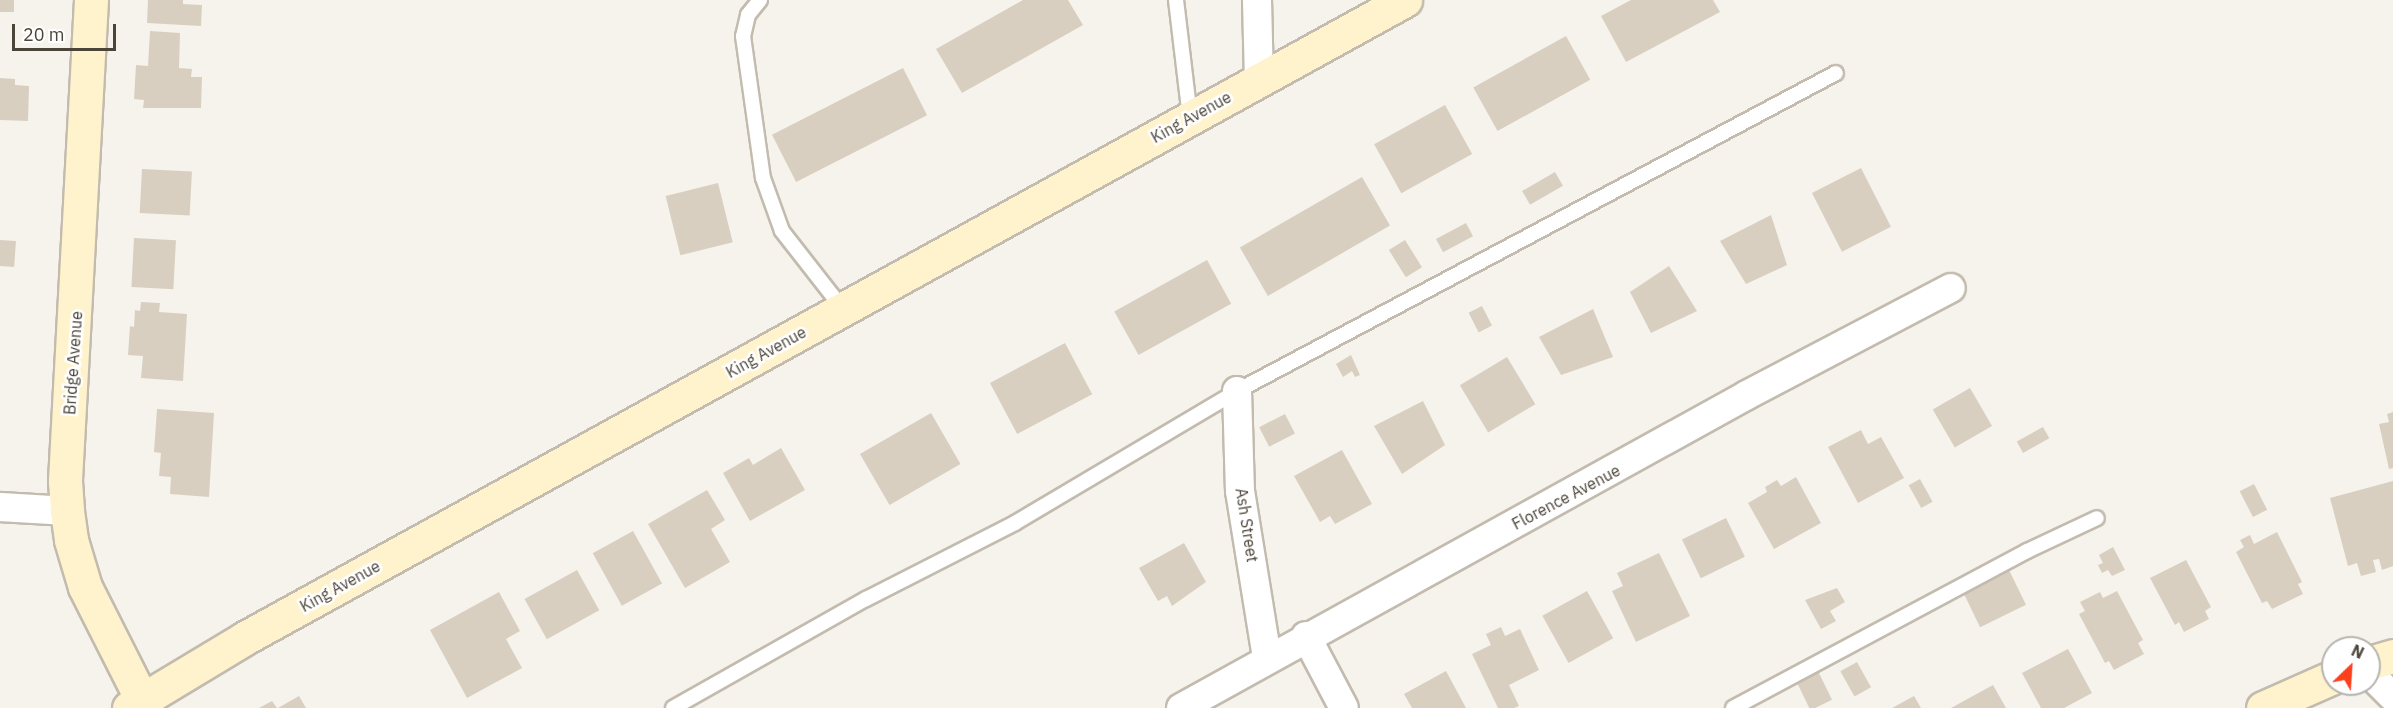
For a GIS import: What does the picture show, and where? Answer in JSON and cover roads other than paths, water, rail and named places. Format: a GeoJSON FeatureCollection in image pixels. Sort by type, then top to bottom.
{"type":"FeatureCollection","features":[{"type":"Feature","properties":{"kind":"street","name":"Bridge Avenue"},"geometry":{"type":"LineString","coordinates":[[91,0],[65,481],[67,511],[70,540],[85,587],[139,705]]}},
{"type":"Feature","properties":{"kind":"street"},"geometry":{"type":"LineString","coordinates":[[1257,0],[1259,81]]}},
{"type":"Feature","properties":{"kind":"street","name":"King Avenue"},"geometry":{"type":"LineString","coordinates":[[139,705],[245,638],[1405,0]]}},
{"type":"Feature","properties":{"kind":"street","name":"Florence Avenue"},"geometry":{"type":"LineString","coordinates":[[1181,708],[1267,657],[1951,288]]}},
{"type":"Feature","properties":{"kind":"street","name":"Ash Street"},"geometry":{"type":"LineString","coordinates":[[1237,391],[1240,491],[1267,657]]}},
{"type":"Feature","properties":{"kind":"street"},"geometry":{"type":"LineString","coordinates":[[0,507],[67,511]]}},
{"type":"Feature","properties":{"kind":"street"},"geometry":{"type":"LineString","coordinates":[[1306,636],[1344,708]]}},
{"type":"Feature","properties":{"kind":"street"},"geometry":{"type":"LineString","coordinates":[[2263,708],[2321,682]]}},
{"type":"Feature","properties":{"kind":"street"},"geometry":{"type":"LineString","coordinates":[[2381,685],[2393,697]]}},
{"type":"Feature","properties":{"kind":"lane"},"geometry":{"type":"LineString","coordinates":[[760,0],[748,15],[743,36],[763,178],[782,231],[843,309]]}},
{"type":"Feature","properties":{"kind":"lane"},"geometry":{"type":"LineString","coordinates":[[1176,0],[1191,118]]}},
{"type":"Feature","properties":{"kind":"lane"},"geometry":{"type":"LineString","coordinates":[[673,708],[866,599],[1015,523],[1237,391],[1836,73]]}},
{"type":"Feature","properties":{"kind":"lane"},"geometry":{"type":"LineString","coordinates":[[1733,708],[2016,557],[2097,518]]}}]}
